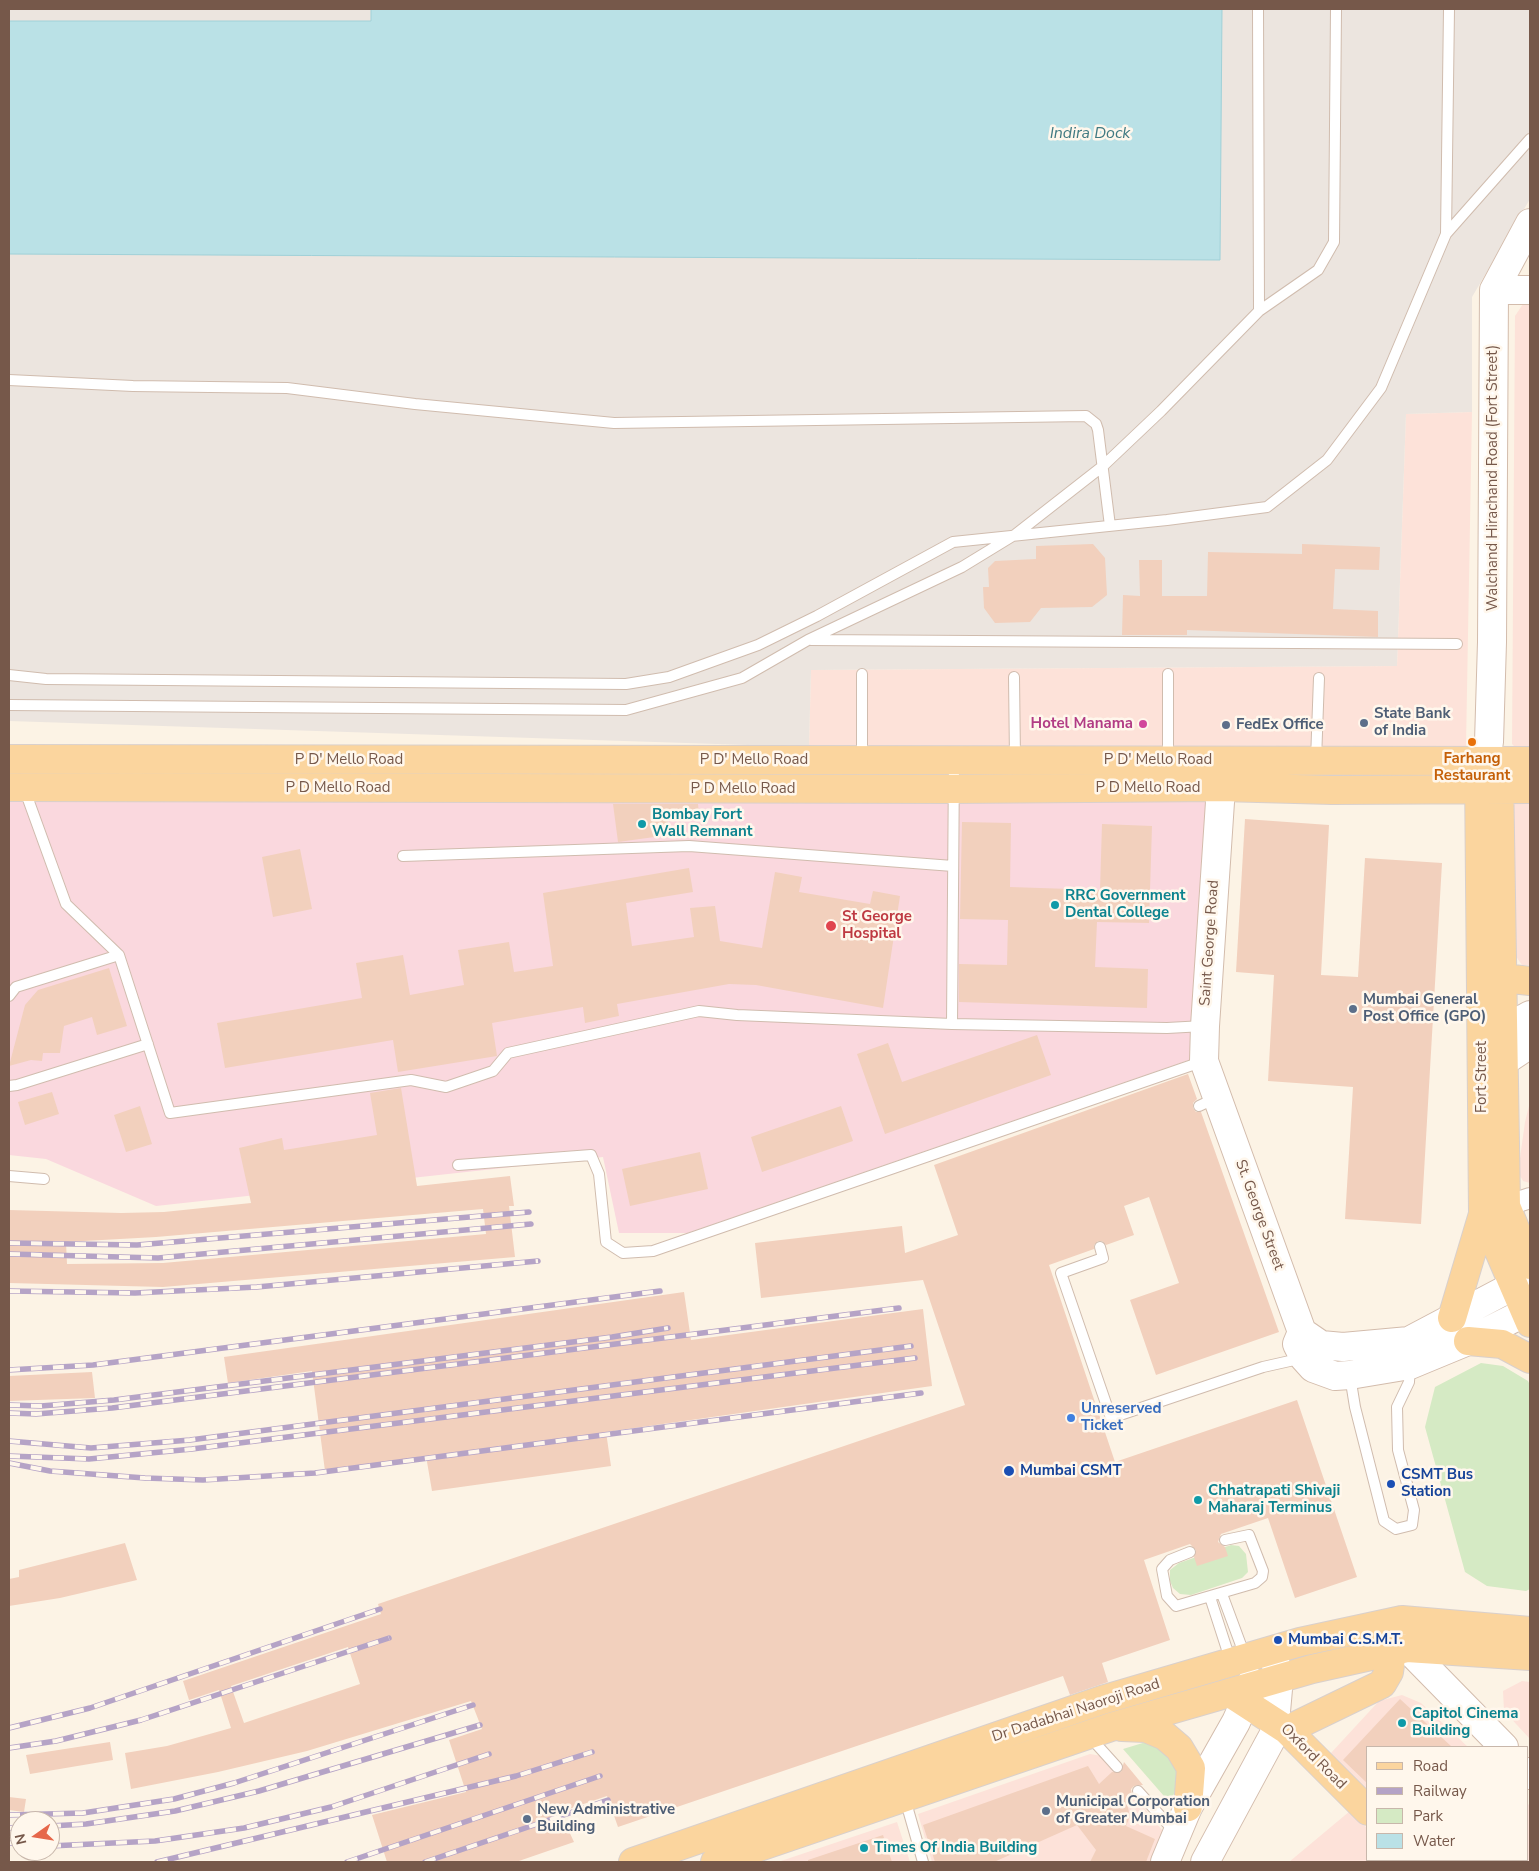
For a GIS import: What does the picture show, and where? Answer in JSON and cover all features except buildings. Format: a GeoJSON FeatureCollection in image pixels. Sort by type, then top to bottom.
{"type":"FeatureCollection","features":[{"type":"Feature","properties":{"kind":"main road","name":"Walchand Hirachand Road (Fort Street)"},"geometry":{"type":"LineString","coordinates":[[1489,754],[1499,281],[1530,224]]}},
{"type":"Feature","properties":{"kind":"main road"},"geometry":{"type":"LineString","coordinates":[[1499,281],[1530,272]]}},
{"type":"Feature","properties":{"kind":"main road"},"geometry":{"type":"LineString","coordinates":[[1499,281],[1530,290]]}},
{"type":"Feature","properties":{"kind":"main road","name":"P D' Mello Road"},"geometry":{"type":"LineString","coordinates":[[9,759],[862,761],[1015,759],[1316,761],[1489,754],[1530,760]]}},
{"type":"Feature","properties":{"kind":"main road","name":"Fort Street"},"geometry":{"type":"LineString","coordinates":[[1489,754],[1492,1066],[1506,1206],[1527,1296]]}},
{"type":"Feature","properties":{"kind":"main road","name":"P D Mello Road"},"geometry":{"type":"LineString","coordinates":[[16,788],[953,789],[1221,787],[1530,790]]}},
{"type":"Feature","properties":{"kind":"main road","name":"Saint George Road"},"geometry":{"type":"LineString","coordinates":[[1208,1102],[1204,1061],[1205,1026],[1221,787]]}},
{"type":"Feature","properties":{"kind":"main road","name":"Fort Street"},"geometry":{"type":"LineString","coordinates":[[1489,790],[1503,978],[1491,1037]]}},
{"type":"Feature","properties":{"kind":"main road"},"geometry":{"type":"LineString","coordinates":[[1503,978],[1530,981]]}},
{"type":"Feature","properties":{"kind":"main road"},"geometry":{"type":"LineString","coordinates":[[1491,1037],[1530,1015]]}},
{"type":"Feature","properties":{"kind":"main road"},"geometry":{"type":"LineString","coordinates":[[1492,1066],[1530,1044]]}},
{"type":"Feature","properties":{"kind":"main road","name":"St. George Street"},"geometry":{"type":"LineString","coordinates":[[1208,1102],[1303,1345]]}},
{"type":"Feature","properties":{"kind":"main road"},"geometry":{"type":"LineString","coordinates":[[1452,1318],[1506,1206]]}},
{"type":"Feature","properties":{"kind":"main road"},"geometry":{"type":"LineString","coordinates":[[1527,1296],[1452,1318],[1409,1353],[1303,1345],[1313,1368],[1335,1376],[1350,1375],[1409,1353],[1468,1341],[1502,1344],[1530,1359]]}},
{"type":"Feature","properties":{"kind":"main road"},"geometry":{"type":"LineString","coordinates":[[1468,1341],[1527,1296]]}},
{"type":"Feature","properties":{"kind":"main road","name":"Dr Dadabhai Naoroji Road"},"geometry":{"type":"LineString","coordinates":[[633,1862],[1102,1700],[1273,1652],[1300,1642],[1402,1620],[1530,1631]]}},
{"type":"Feature","properties":{"kind":"main road"},"geometry":{"type":"LineString","coordinates":[[1205,1862],[1282,1725],[1382,1684],[1399,1650],[1503,1746]]}},
{"type":"Feature","properties":{"kind":"main road","name":"Dr Dadabhai Naoroji Road"},"geometry":{"type":"LineString","coordinates":[[715,1862],[1099,1731],[1242,1694],[1279,1678],[1399,1650],[1530,1656]]}},
{"type":"Feature","properties":{"kind":"main road"},"geometry":{"type":"LineString","coordinates":[[1273,1652],[1279,1678],[1282,1725]]}},
{"type":"Feature","properties":{"kind":"main road"},"geometry":{"type":"LineString","coordinates":[[1165,1862],[1188,1807],[1242,1694],[1239,1661]]}},
{"type":"Feature","properties":{"kind":"main road","name":"Oxford Road"},"geometry":{"type":"LineString","coordinates":[[1242,1694],[1282,1725],[1366,1809]]}},
{"type":"Feature","properties":{"kind":"main road"},"geometry":{"type":"LineString","coordinates":[[1099,1731],[1146,1728],[1165,1736],[1180,1748],[1191,1768],[1188,1807]]}},
{"type":"Feature","properties":{"kind":"lane"},"geometry":{"type":"LineString","coordinates":[[1258,9],[1259,311]]}},
{"type":"Feature","properties":{"kind":"lane"},"geometry":{"type":"LineString","coordinates":[[9,705],[626,710],[742,678],[808,640],[962,568],[1016,534],[1104,466],[1162,411],[1259,311],[1318,270],[1334,242],[1336,9]]}},
{"type":"Feature","properties":{"kind":"lane"},"geometry":{"type":"LineString","coordinates":[[1446,234],[1449,9]]}},
{"type":"Feature","properties":{"kind":"lane"},"geometry":{"type":"LineString","coordinates":[[9,675],[46,679],[626,684],[669,678],[758,645],[818,616],[953,542],[1267,507],[1327,460],[1381,388],[1446,234],[1530,139]]}},
{"type":"Feature","properties":{"kind":"lane"},"geometry":{"type":"LineString","coordinates":[[9,380],[133,386],[287,388],[415,404],[614,423],[1086,416],[1096,424],[1104,466],[1110,526]]}},
{"type":"Feature","properties":{"kind":"lane"},"geometry":{"type":"LineString","coordinates":[[808,640],[1457,644]]}},
{"type":"Feature","properties":{"kind":"lane"},"geometry":{"type":"LineString","coordinates":[[862,674],[862,761]]}},
{"type":"Feature","properties":{"kind":"lane"},"geometry":{"type":"LineString","coordinates":[[1168,674],[1168,760]]}},
{"type":"Feature","properties":{"kind":"lane"},"geometry":{"type":"LineString","coordinates":[[1014,677],[1015,759]]}},
{"type":"Feature","properties":{"kind":"lane"},"geometry":{"type":"LineString","coordinates":[[1316,761],[1319,678]]}},
{"type":"Feature","properties":{"kind":"lane"},"geometry":{"type":"LineString","coordinates":[[952,1024],[954,760]]}},
{"type":"Feature","properties":{"kind":"lane"},"geometry":{"type":"LineString","coordinates":[[16,788],[66,904],[119,955],[170,1113],[412,1080],[446,1087],[493,1070],[508,1053],[699,1011],[738,1015],[952,1024],[1167,1028],[1205,1026]]}},
{"type":"Feature","properties":{"kind":"lane"},"geometry":{"type":"LineString","coordinates":[[402,856],[689,846],[953,866]]}},
{"type":"Feature","properties":{"kind":"lane"},"geometry":{"type":"LineString","coordinates":[[9,996],[16,987],[119,955]]}},
{"type":"Feature","properties":{"kind":"lane"},"geometry":{"type":"LineString","coordinates":[[9,1086],[148,1044]]}},
{"type":"Feature","properties":{"kind":"lane"},"geometry":{"type":"LineString","coordinates":[[458,1166],[591,1155],[599,1174],[606,1242],[623,1253],[653,1250],[1204,1061]]}},
{"type":"Feature","properties":{"kind":"lane"},"geometry":{"type":"LineString","coordinates":[[9,1176],[44,1179]]}},
{"type":"Feature","properties":{"kind":"lane"},"geometry":{"type":"LineString","coordinates":[[1100,1247],[1103,1258],[1061,1273],[1111,1418],[1263,1367],[1303,1345]]}},
{"type":"Feature","properties":{"kind":"lane"},"geometry":{"type":"LineString","coordinates":[[1350,1375],[1350,1386],[1384,1521],[1396,1529],[1412,1525],[1414,1510],[1398,1450],[1397,1406],[1409,1382],[1409,1353]]}},
{"type":"Feature","properties":{"kind":"lane"},"geometry":{"type":"LineString","coordinates":[[1190,1552],[1164,1564],[1162,1576],[1167,1596],[1176,1606],[1255,1583],[1262,1576],[1263,1571],[1250,1535],[1225,1540]]}},
{"type":"Feature","properties":{"kind":"lane"},"geometry":{"type":"LineString","coordinates":[[1222,1594],[1239,1661]]}},
{"type":"Feature","properties":{"kind":"lane"},"geometry":{"type":"LineString","coordinates":[[1210,1597],[1239,1661]]}},
{"type":"Feature","properties":{"kind":"lane"},"geometry":{"type":"LineString","coordinates":[[1099,1731],[1116,1767]]}},
{"type":"Feature","properties":{"kind":"lane"},"geometry":{"type":"LineString","coordinates":[[1138,1791],[1177,1834]]}},
{"type":"Feature","properties":{"kind":"lane"},"geometry":{"type":"LineString","coordinates":[[904,1798],[923,1862]]}},
{"type":"Feature","properties":{"kind":"shaded area"},"geometry":{"type":"Polygon","coordinates":[[[9,9],[1530,9],[1530,199],[1472,297],[1472,412],[1406,414],[1397,666],[811,670],[809,747],[9,721],[9,9]]]}},
{"type":"Feature","properties":{"kind":"shaded area"},"geometry":{"type":"Polygon","coordinates":[[[1525,301],[1530,301],[1530,752],[1520,752],[1512,744],[1515,316],[1525,301]]]}},
{"type":"Feature","properties":{"kind":"shaded area"},"geometry":{"type":"Polygon","coordinates":[[[1472,412],[1466,746],[809,747],[811,670],[1397,666],[1406,414],[1472,412]]]}},
{"type":"Feature","properties":{"kind":"shaded area","name":"St George Hospital"},"geometry":{"type":"Polygon","coordinates":[[[1207,793],[1192,1059],[688,1233],[619,1233],[603,1157],[156,1206],[46,1159],[9,1155],[9,795],[1207,793]]]}},
{"type":"Feature","properties":{"kind":"shaded area"},"geometry":{"type":"Polygon","coordinates":[[[1530,799],[1530,965],[1522,965],[1515,955],[1509,805],[1530,799]]]}},
{"type":"Feature","properties":{"kind":"shaded area"},"geometry":{"type":"Polygon","coordinates":[[[1530,1102],[1530,1183],[1523,1181],[1518,1172],[1525,1122],[1530,1102]]]}},
{"type":"Feature","properties":{"kind":"shaded area"},"geometry":{"type":"Polygon","coordinates":[[[1522,1681],[1530,1682],[1530,1739],[1504,1711],[1503,1691],[1522,1681]]]}},
{"type":"Feature","properties":{"kind":"shaded area"},"geometry":{"type":"Polygon","coordinates":[[[1402,1695],[1421,1703],[1467,1746],[1366,1746],[1366,1792],[1336,1763],[1331,1753],[1379,1701],[1402,1695]]]}},
{"type":"Feature","properties":{"kind":"shaded area","name":"Municipal Corporation of Greater Mumbai"},"geometry":{"type":"Polygon","coordinates":[[[1090,1754],[1102,1756],[1162,1830],[1163,1847],[1156,1862],[932,1862],[918,1814],[1090,1754]]]}},
{"type":"Feature","properties":{"kind":"shaded area"},"geometry":{"type":"Polygon","coordinates":[[[1530,1806],[1530,1862],[1436,1861],[1529,1861],[1530,1806]]]}},
{"type":"Feature","properties":{"kind":"shaded area"},"geometry":{"type":"Polygon","coordinates":[[[1350,1811],[1366,1827],[1366,1861],[1401,1862],[1289,1862],[1350,1811]]]}},
{"type":"Feature","properties":{"kind":"shaded area"},"geometry":{"type":"Polygon","coordinates":[[[897,1822],[910,1862],[778,1862],[897,1822]]]}},
{"type":"Feature","properties":{"kind":"green space"},"geometry":{"type":"Polygon","coordinates":[[[1481,1363],[1503,1366],[1528,1381],[1530,1385],[1530,1589],[1526,1591],[1487,1586],[1465,1572],[1425,1427],[1435,1387],[1481,1363]]]}},
{"type":"Feature","properties":{"kind":"green space"},"geometry":{"type":"Polygon","coordinates":[[[1231,1545],[1239,1546],[1246,1554],[1248,1572],[1242,1578],[1191,1595],[1180,1594],[1173,1588],[1170,1581],[1170,1570],[1179,1563],[1231,1545]]]}},
{"type":"Feature","properties":{"kind":"green space"},"geometry":{"type":"Polygon","coordinates":[[[1146,1742],[1159,1743],[1180,1768],[1178,1784],[1170,1803],[1123,1749],[1146,1742]]]}},
{"type":"Feature","properties":{"kind":"water","name":"Indira Dock"},"geometry":{"type":"Polygon","coordinates":[[[371,9],[1222,9],[1220,260],[9,254],[9,21],[371,21],[371,9]]]}},
{"type":"Feature","properties":{"kind":"railway"},"geometry":{"type":"LineString","coordinates":[[9,1243],[137,1245],[529,1212]]}},
{"type":"Feature","properties":{"kind":"railway"},"geometry":{"type":"LineString","coordinates":[[9,1254],[158,1258],[531,1224]]}},
{"type":"Feature","properties":{"kind":"railway"},"geometry":{"type":"LineString","coordinates":[[9,1291],[135,1293],[257,1287],[538,1261]]}},
{"type":"Feature","properties":{"kind":"railway"},"geometry":{"type":"LineString","coordinates":[[9,1370],[93,1365],[660,1291]]}},
{"type":"Feature","properties":{"kind":"railway"},"geometry":{"type":"LineString","coordinates":[[9,1413],[36,1414],[112,1408],[899,1308]]}},
{"type":"Feature","properties":{"kind":"railway"},"geometry":{"type":"LineString","coordinates":[[9,1405],[41,1406],[114,1400],[612,1337],[668,1328]]}},
{"type":"Feature","properties":{"kind":"railway"},"geometry":{"type":"LineString","coordinates":[[9,1441],[91,1448],[190,1440],[911,1346]]}},
{"type":"Feature","properties":{"kind":"railway"},"geometry":{"type":"LineString","coordinates":[[9,1456],[89,1459],[192,1449],[915,1358]]}},
{"type":"Feature","properties":{"kind":"railway"},"geometry":{"type":"LineString","coordinates":[[9,1463],[50,1471],[203,1480],[315,1473],[921,1393]]}},
{"type":"Feature","properties":{"kind":"railway"},"geometry":{"type":"LineString","coordinates":[[9,1728],[90,1708],[380,1609]]}},
{"type":"Feature","properties":{"kind":"railway"},"geometry":{"type":"LineString","coordinates":[[9,1748],[56,1741],[141,1720],[389,1638]]}},
{"type":"Feature","properties":{"kind":"railway"},"geometry":{"type":"LineString","coordinates":[[9,1815],[83,1813],[174,1799],[234,1783],[473,1705]]}},
{"type":"Feature","properties":{"kind":"railway"},"geometry":{"type":"LineString","coordinates":[[60,1825],[86,1824],[175,1811],[259,1791],[480,1725]]}},
{"type":"Feature","properties":{"kind":"railway"},"geometry":{"type":"LineString","coordinates":[[157,1862],[516,1776],[592,1752]]}},
{"type":"Feature","properties":{"kind":"railway"},"geometry":{"type":"LineString","coordinates":[[60,1846],[155,1841],[244,1828],[331,1807],[489,1754]]}},
{"type":"Feature","properties":{"kind":"railway"},"geometry":{"type":"LineString","coordinates":[[347,1862],[600,1776]]}},
{"type":"Feature","properties":{"kind":"railway"},"geometry":{"type":"LineString","coordinates":[[425,1862],[608,1800]]}},
{"type":"Feature","properties":{"kind":"place","name":"State Bank of India"},"geometry":{"type":"Point","coordinates":[1364,723]}},
{"type":"Feature","properties":{"kind":"place","name":"Hotel Manama"},"geometry":{"type":"Point","coordinates":[1143,724]}},
{"type":"Feature","properties":{"kind":"place","name":"FedEx Office"},"geometry":{"type":"Point","coordinates":[1226,725]}},
{"type":"Feature","properties":{"kind":"place","name":"Farhang Restaurant"},"geometry":{"type":"Point","coordinates":[1472,742]}},
{"type":"Feature","properties":{"kind":"place","name":"Bombay Fort Wall Remnant"},"geometry":{"type":"Point","coordinates":[642,824]}},
{"type":"Feature","properties":{"kind":"place","name":"RRC Government Dental College"},"geometry":{"type":"Point","coordinates":[1055,905]}},
{"type":"Feature","properties":{"kind":"place","name":"St George Hospital"},"geometry":{"type":"Point","coordinates":[831,926]}},
{"type":"Feature","properties":{"kind":"place","name":"Mumbai General Post Office (GPO)"},"geometry":{"type":"Point","coordinates":[1353,1009]}},
{"type":"Feature","properties":{"kind":"place","name":"Unreserved Ticket"},"geometry":{"type":"Point","coordinates":[1071,1418]}},
{"type":"Feature","properties":{"kind":"place","name":"Mumbai CSMT"},"geometry":{"type":"Point","coordinates":[1009,1471]}},
{"type":"Feature","properties":{"kind":"place","name":"CSMT Bus Station"},"geometry":{"type":"Point","coordinates":[1391,1484]}},
{"type":"Feature","properties":{"kind":"place","name":"Chhatrapati Shivaji Maharaj Terminus"},"geometry":{"type":"Point","coordinates":[1198,1500]}},
{"type":"Feature","properties":{"kind":"place","name":"Mumbai C.S.M.T."},"geometry":{"type":"Point","coordinates":[1278,1640]}},
{"type":"Feature","properties":{"kind":"place","name":"Capitol Cinema Building"},"geometry":{"type":"Point","coordinates":[1402,1723]}},
{"type":"Feature","properties":{"kind":"place","name":"Municipal Corporation of Greater Mumbai"},"geometry":{"type":"Point","coordinates":[1046,1811]}},
{"type":"Feature","properties":{"kind":"place","name":"New Administrative Building"},"geometry":{"type":"Point","coordinates":[527,1819]}},
{"type":"Feature","properties":{"kind":"place","name":"Times Of India Building"},"geometry":{"type":"Point","coordinates":[864,1848]}}]}
